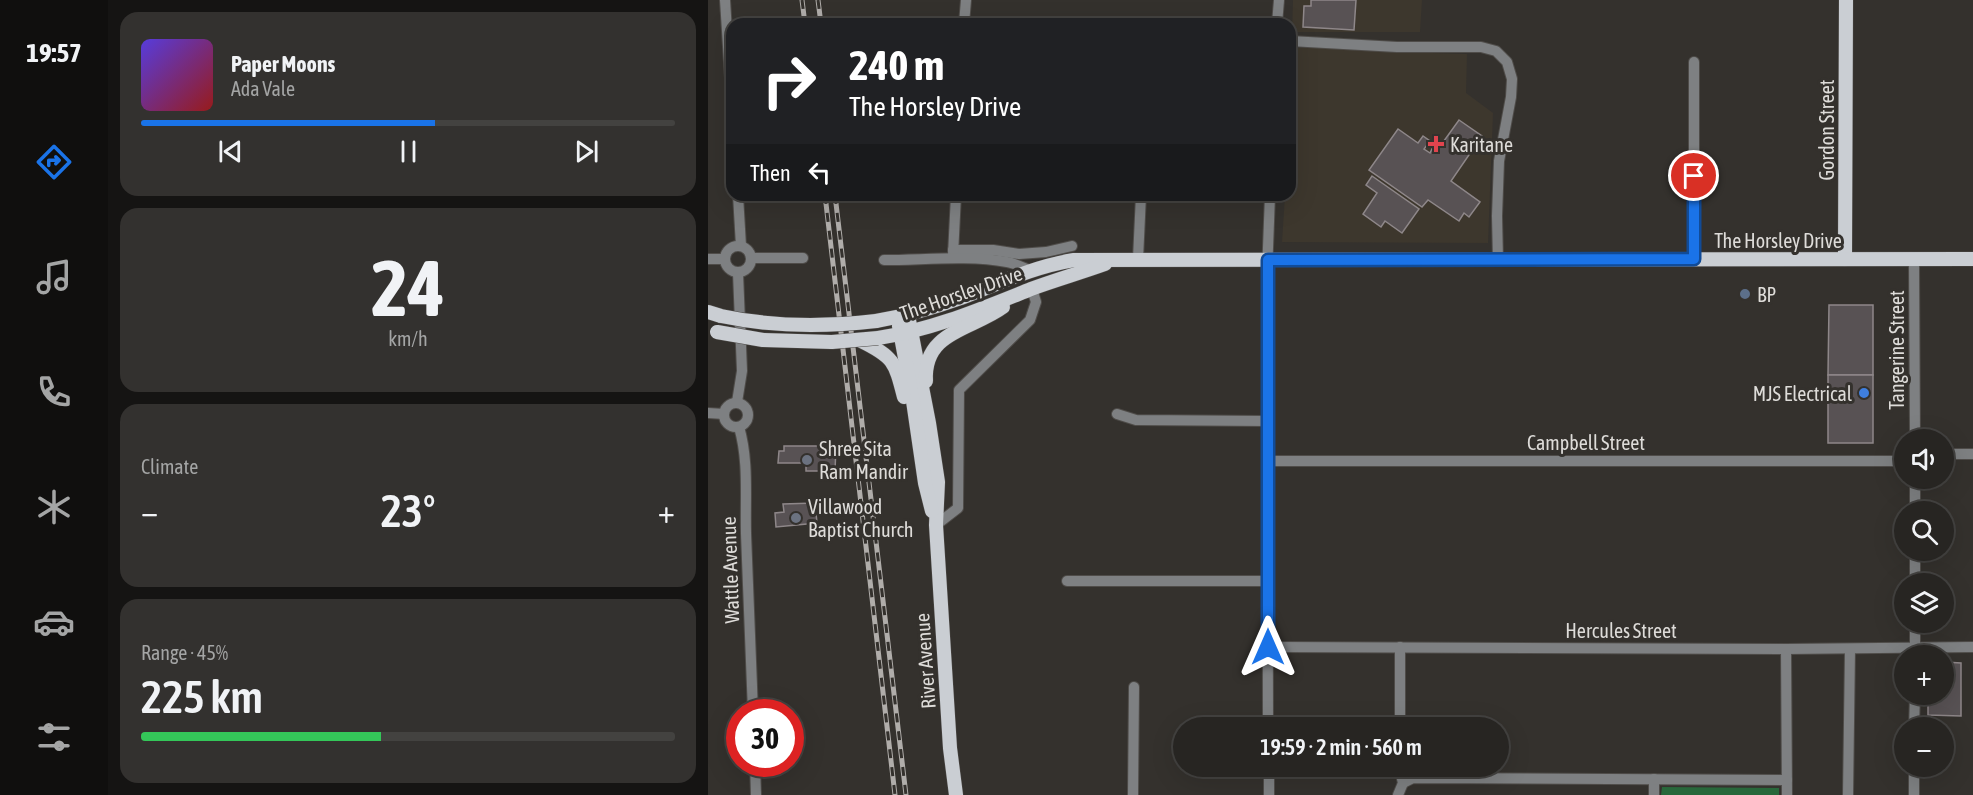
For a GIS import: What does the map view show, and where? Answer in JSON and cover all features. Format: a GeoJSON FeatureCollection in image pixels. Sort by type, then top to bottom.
{"type":"FeatureCollection","features":[{"type":"Feature","properties":{"kind":"main road","name":"Gordon Street"},"geometry":{"type":"LineString","coordinates":[[1845,259],[1846,0]]}},
{"type":"Feature","properties":{"kind":"main road","name":"The Horsley Drive"},"geometry":{"type":"LineString","coordinates":[[715,314],[750,322],[782,325],[835,325],[876,321],[903,316],[962,297],[1029,270],[1074,260],[1973,259]]}},
{"type":"Feature","properties":{"kind":"main road","name":"The Horsley Drive"},"geometry":{"type":"LineString","coordinates":[[712,331],[785,342],[861,341],[879,344],[956,319],[1018,294],[1115,260]]}},
{"type":"Feature","properties":{"kind":"main road"},"geometry":{"type":"LineString","coordinates":[[929,423],[926,367],[933,350],[942,340],[1001,309],[1018,294]]}},
{"type":"Feature","properties":{"kind":"main road","name":"River Avenue"},"geometry":{"type":"LineString","coordinates":[[903,316],[925,483],[936,525]]}},
{"type":"Feature","properties":{"kind":"main road","name":"River Avenue"},"geometry":{"type":"LineString","coordinates":[[906,334],[929,423],[938,482],[936,525],[950,748],[956,795]]}},
{"type":"Feature","properties":{"kind":"main road"},"geometry":{"type":"LineString","coordinates":[[879,344],[897,368],[925,483]]}},
{"type":"Feature","properties":{"kind":"street"},"geometry":{"type":"LineString","coordinates":[[725,0],[726,18]]}},
{"type":"Feature","properties":{"kind":"street"},"geometry":{"type":"LineString","coordinates":[[964,18],[966,0]]}},
{"type":"Feature","properties":{"kind":"street"},"geometry":{"type":"LineString","coordinates":[[1278,0],[1278,18]]}},
{"type":"Feature","properties":{"kind":"street"},"geometry":{"type":"LineString","coordinates":[[1296,41],[1397,47],[1481,47],[1496,51],[1507,62],[1512,79],[1511,97],[1499,161],[1498,260]]}},
{"type":"Feature","properties":{"kind":"street"},"geometry":{"type":"LineString","coordinates":[[1694,62],[1694,259]]}},
{"type":"Feature","properties":{"kind":"street"},"geometry":{"type":"LineString","coordinates":[[738,201],[741,246]]}},
{"type":"Feature","properties":{"kind":"street"},"geometry":{"type":"LineString","coordinates":[[953,254],[956,201]]}},
{"type":"Feature","properties":{"kind":"street"},"geometry":{"type":"LineString","coordinates":[[1138,259],[1141,201]]}},
{"type":"Feature","properties":{"kind":"street"},"geometry":{"type":"LineString","coordinates":[[1268,717],[1267,421],[1270,201]]}},
{"type":"Feature","properties":{"kind":"street"},"geometry":{"type":"LineString","coordinates":[[741,246],[750,253],[752,258],[747,270],[738,273],[730,270],[725,259],[728,250],[741,246]]}},
{"type":"Feature","properties":{"kind":"street"},"geometry":{"type":"LineString","coordinates":[[884,260],[939,260],[953,254],[993,250],[1019,254],[1046,252],[1072,246]]}},
{"type":"Feature","properties":{"kind":"street"},"geometry":{"type":"LineString","coordinates":[[953,254],[1008,262],[1029,270]]}},
{"type":"Feature","properties":{"kind":"street"},"geometry":{"type":"LineString","coordinates":[[752,258],[803,258]]}},
{"type":"Feature","properties":{"kind":"street"},"geometry":{"type":"LineString","coordinates":[[708,259],[725,259]]}},
{"type":"Feature","properties":{"kind":"street","name":"Tangerine Street"},"geometry":{"type":"LineString","coordinates":[[1914,259],[1915,429]]}},
{"type":"Feature","properties":{"kind":"street"},"geometry":{"type":"LineString","coordinates":[[737,402],[742,371],[738,273]]}},
{"type":"Feature","properties":{"kind":"street"},"geometry":{"type":"LineString","coordinates":[[936,525],[958,508],[959,390],[1030,320],[1035,302],[1032,289]]}},
{"type":"Feature","properties":{"kind":"street"},"geometry":{"type":"LineString","coordinates":[[737,402],[744,405],[749,416],[746,423],[735,428],[728,425],[724,414],[729,404],[737,402]]}},
{"type":"Feature","properties":{"kind":"street"},"geometry":{"type":"LineString","coordinates":[[708,413],[724,414]]}},
{"type":"Feature","properties":{"kind":"street"},"geometry":{"type":"LineString","coordinates":[[1117,414],[1136,420],[1267,421]]}},
{"type":"Feature","properties":{"kind":"street","name":"Wattle Avenue"},"geometry":{"type":"LineString","coordinates":[[739,427],[744,444],[746,473],[753,699]]}},
{"type":"Feature","properties":{"kind":"street"},"geometry":{"type":"LineString","coordinates":[[1954,454],[1973,454]]}},
{"type":"Feature","properties":{"kind":"street","name":"Campbell Street"},"geometry":{"type":"LineString","coordinates":[[1268,461],[1894,461]]}},
{"type":"Feature","properties":{"kind":"street"},"geometry":{"type":"LineString","coordinates":[[1067,581],[1268,581]]}},
{"type":"Feature","properties":{"kind":"street","name":"Hercules Street"},"geometry":{"type":"LineString","coordinates":[[1268,647],[1894,650]]}},
{"type":"Feature","properties":{"kind":"street"},"geometry":{"type":"LineString","coordinates":[[1400,647],[1400,717]]}},
{"type":"Feature","properties":{"kind":"street","name":"Hercules Street"},"geometry":{"type":"LineString","coordinates":[[1954,648],[1973,647]]}},
{"type":"Feature","properties":{"kind":"street"},"geometry":{"type":"LineString","coordinates":[[1848,795],[1850,649]]}},
{"type":"Feature","properties":{"kind":"street"},"geometry":{"type":"LineString","coordinates":[[1786,650],[1787,795]]}},
{"type":"Feature","properties":{"kind":"street"},"geometry":{"type":"LineString","coordinates":[[1133,795],[1134,687]]}},
{"type":"Feature","properties":{"kind":"street"},"geometry":{"type":"LineString","coordinates":[[755,777],[756,795]]}},
{"type":"Feature","properties":{"kind":"street"},"geometry":{"type":"LineString","coordinates":[[1269,777],[1269,795]]}},
{"type":"Feature","properties":{"kind":"street"},"geometry":{"type":"LineString","coordinates":[[1398,795],[1402,783],[1401,777]]}},
{"type":"Feature","properties":{"kind":"street"},"geometry":{"type":"LineString","coordinates":[[1914,777],[1914,795]]}},
{"type":"Feature","properties":{"kind":"street"},"geometry":{"type":"LineString","coordinates":[[1402,783],[1413,778],[1787,780]]}},
{"type":"Feature","properties":{"kind":"street"},"geometry":{"type":"LineString","coordinates":[[1654,779],[1654,795]]}},
{"type":"Feature","properties":{"kind":"shaded area"},"geometry":{"type":"Polygon","coordinates":[[[1293,0],[1422,0],[1420,32],[1296,32],[1296,18],[1292,18],[1293,0]]]}},
{"type":"Feature","properties":{"kind":"shaded area"},"geometry":{"type":"Polygon","coordinates":[[[1296,48],[1352,48],[1467,54],[1466,93],[1493,113],[1488,243],[1282,242],[1285,201],[1296,201],[1296,48]]]}},
{"type":"Feature","properties":{"kind":"green space"},"geometry":{"type":"Polygon","coordinates":[[[1662,787],[1779,788],[1779,795],[1661,795],[1662,787]]]}},
{"type":"Feature","properties":{"kind":"building"},"geometry":{"type":"Polygon","coordinates":[[[1311,0],[1356,0],[1354,30],[1303,27],[1304,6],[1311,6],[1311,0]]]}},
{"type":"Feature","properties":{"kind":"building"},"geometry":{"type":"Polygon","coordinates":[[[1459,120],[1482,136],[1451,181],[1480,202],[1469,217],[1464,213],[1459,221],[1428,200],[1422,207],[1369,170],[1398,129],[1418,143],[1423,136],[1430,141],[1424,149],[1430,153],[1432,149],[1436,152],[1459,120]]]}},
{"type":"Feature","properties":{"kind":"building"},"geometry":{"type":"Polygon","coordinates":[[[1372,176],[1419,209],[1402,233],[1385,221],[1381,227],[1363,214],[1377,193],[1366,185],[1372,176]]]}},
{"type":"Feature","properties":{"kind":"building"},"geometry":{"type":"Polygon","coordinates":[[[1829,305],[1873,305],[1873,375],[1828,375],[1829,305]]]}},
{"type":"Feature","properties":{"kind":"building"},"geometry":{"type":"Polygon","coordinates":[[[1828,375],[1873,375],[1873,443],[1828,443],[1828,375]]]}},
{"type":"Feature","properties":{"kind":"building","name":"Shree Sita Ram Mandir"},"geometry":{"type":"Polygon","coordinates":[[[784,446],[836,446],[835,471],[806,471],[806,463],[778,463],[779,451],[784,451],[784,446]]]}},
{"type":"Feature","properties":{"kind":"building","name":"Villawood Baptist Church"},"geometry":{"type":"Polygon","coordinates":[[[815,503],[817,523],[776,527],[775,513],[784,512],[783,504],[815,503]]]}},
{"type":"Feature","properties":{"kind":"building"},"geometry":{"type":"Polygon","coordinates":[[[1954,663],[1961,663],[1961,716],[1928,715],[1928,705],[1954,705],[1954,663]]]}},
{"type":"Feature","properties":{"kind":"railway"},"geometry":{"type":"LineString","coordinates":[[802,0],[804,18]]}},
{"type":"Feature","properties":{"kind":"railway"},"geometry":{"type":"LineString","coordinates":[[818,0],[820,18]]}},
{"type":"Feature","properties":{"kind":"railway"},"geometry":{"type":"LineString","coordinates":[[826,201],[895,795]]}},
{"type":"Feature","properties":{"kind":"railway"},"geometry":{"type":"LineString","coordinates":[[836,201],[906,795]]}},
{"type":"Feature","properties":{"kind":"place","name":"Karitane"},"geometry":{"type":"Point","coordinates":[1436,144]}},
{"type":"Feature","properties":{"kind":"place","name":"BP"},"geometry":{"type":"Point","coordinates":[1745,294]}},
{"type":"Feature","properties":{"kind":"place","name":"MJS Electrical"},"geometry":{"type":"Point","coordinates":[1864,393]}},
{"type":"Feature","properties":{"kind":"place","name":"Shree Sita Ram Mandir"},"geometry":{"type":"Point","coordinates":[807,460]}},
{"type":"Feature","properties":{"kind":"place","name":"Villawood Baptist Church"},"geometry":{"type":"Point","coordinates":[796,518]}},
{"type":"Feature","properties":{"kind":"route"},"geometry":{"type":"LineString","coordinates":[[1268,647],[1268,260],[1694,259],[1694,176]]}}]}
